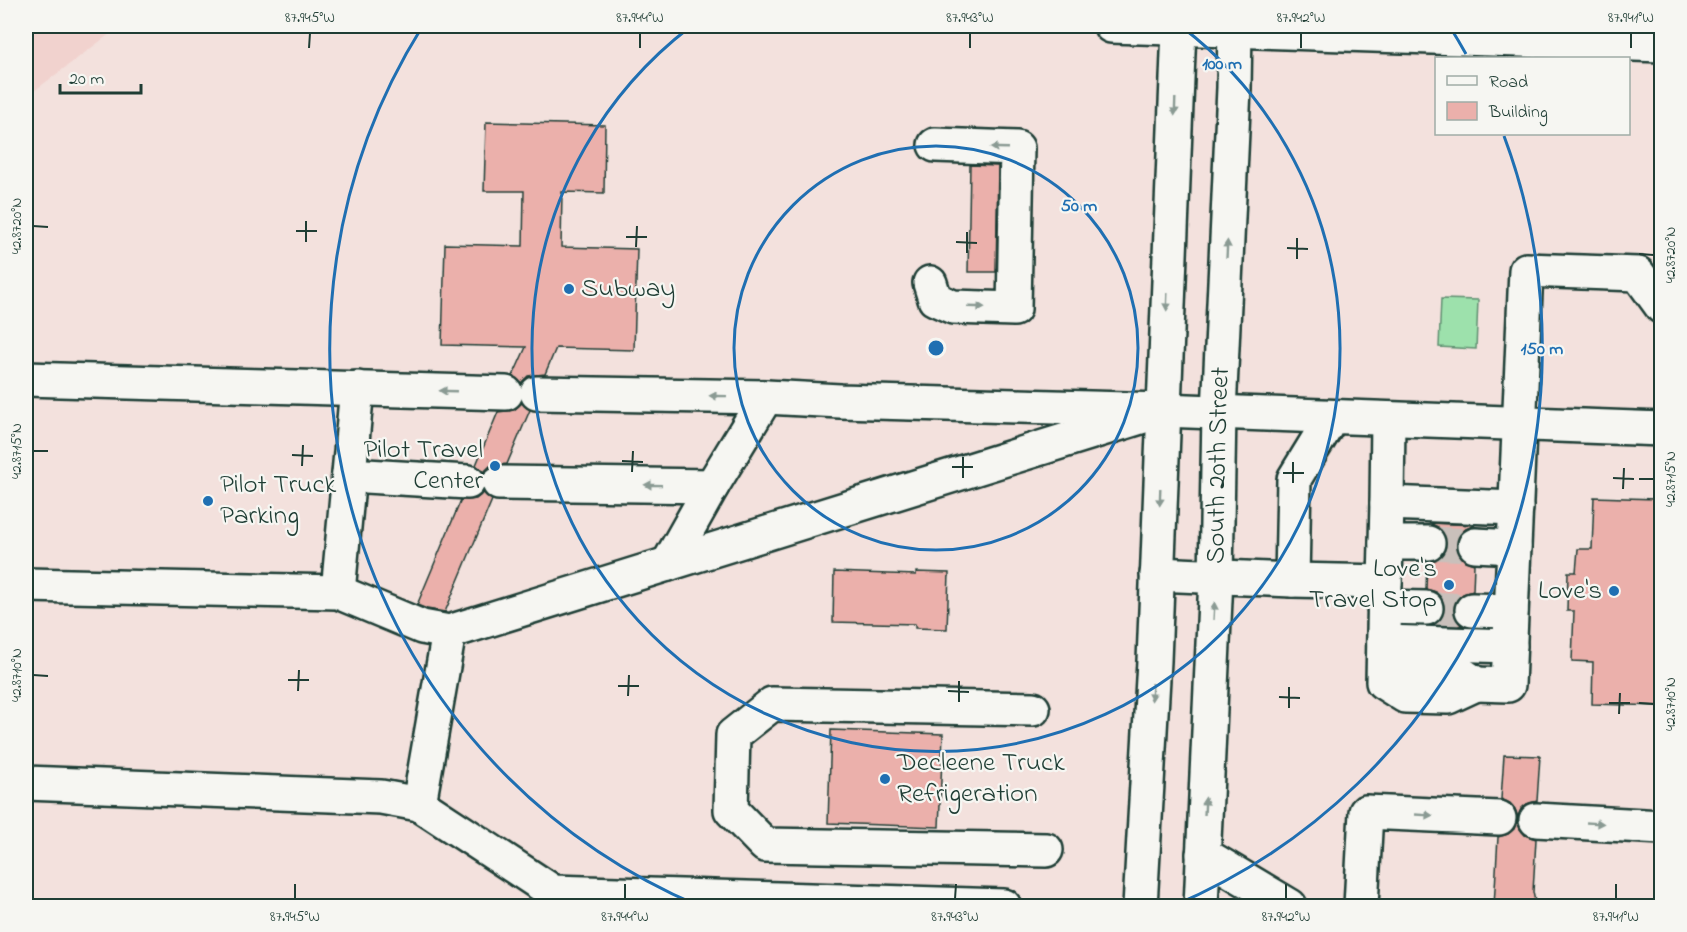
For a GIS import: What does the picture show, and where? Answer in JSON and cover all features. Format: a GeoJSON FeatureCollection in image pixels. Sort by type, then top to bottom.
{"type":"FeatureCollection","features":[{"type":"Feature","properties":{"kind":"street"},"geometry":{"type":"LineString","coordinates":[[1111,26],[1235,27],[1662,45]]}},
{"type":"Feature","properties":{"kind":"street"},"geometry":{"type":"LineString","coordinates":[[1140,906],[1154,661],[1180,27]]}},
{"type":"Feature","properties":{"kind":"street","name":"South 20th Street"},"geometry":{"type":"LineString","coordinates":[[1201,906],[1216,578],[1219,412],[1235,27]]}},
{"type":"Feature","properties":{"kind":"street"},"geometry":{"type":"LineString","coordinates":[[930,283],[935,299],[953,307],[1014,309],[1017,148],[935,145]]}},
{"type":"Feature","properties":{"kind":"street"},"geometry":{"type":"LineString","coordinates":[[1388,419],[1383,682],[1407,669],[1454,669],[1476,684],[1508,686],[1526,270],[1638,274],[1662,307]]}},
{"type":"Feature","properties":{"kind":"street"},"geometry":{"type":"LineString","coordinates":[[26,379],[521,393],[766,397],[1662,429]]}},
{"type":"Feature","properties":{"kind":"street"},"geometry":{"type":"LineString","coordinates":[[338,592],[357,388]]}},
{"type":"Feature","properties":{"kind":"street"},"geometry":{"type":"LineString","coordinates":[[668,564],[766,397]]}},
{"type":"Feature","properties":{"kind":"street"},"geometry":{"type":"LineString","coordinates":[[26,585],[338,592],[422,627],[449,632],[1163,410]]}},
{"type":"Feature","properties":{"kind":"street"},"geometry":{"type":"LineString","coordinates":[[1292,580],[1294,479],[1332,417]]}},
{"type":"Feature","properties":{"kind":"street"},"geometry":{"type":"LineString","coordinates":[[349,475],[484,483],[712,486]]}},
{"type":"Feature","properties":{"kind":"street"},"geometry":{"type":"LineString","coordinates":[[1387,503],[1516,508]]}},
{"type":"Feature","properties":{"kind":"street"},"geometry":{"type":"LineString","coordinates":[[1386,543],[1428,543]]}},
{"type":"Feature","properties":{"kind":"street"},"geometry":{"type":"LineString","coordinates":[[1475,545],[1514,547]]}},
{"type":"Feature","properties":{"kind":"street"},"geometry":{"type":"LineString","coordinates":[[1156,574],[1292,580],[1384,594],[1426,608]]}},
{"type":"Feature","properties":{"kind":"street"},"geometry":{"type":"LineString","coordinates":[[1472,610],[1511,610]]}},
{"type":"Feature","properties":{"kind":"street"},"geometry":{"type":"LineString","coordinates":[[419,804],[449,632]]}},
{"type":"Feature","properties":{"kind":"street"},"geometry":{"type":"LineString","coordinates":[[1384,642],[1510,646]]}},
{"type":"Feature","properties":{"kind":"street"},"geometry":{"type":"LineString","coordinates":[[1033,709],[772,704],[733,735],[731,810],[765,845],[1046,850]]}},
{"type":"Feature","properties":{"kind":"street"},"geometry":{"type":"LineString","coordinates":[[26,783],[381,797],[419,804],[553,892],[1004,906]]}},
{"type":"Feature","properties":{"kind":"street"},"geometry":{"type":"LineString","coordinates":[[1361,906],[1366,812],[1500,818]]}},
{"type":"Feature","properties":{"kind":"street"},"geometry":{"type":"LineString","coordinates":[[1536,820],[1662,827]]}},
{"type":"Feature","properties":{"kind":"street"},"geometry":{"type":"LineString","coordinates":[[1203,854],[1290,906]]}},
{"type":"Feature","properties":{"kind":"shaded area"},"geometry":{"type":"Polygon","coordinates":[[[26,27],[115,30],[26,97],[26,27]]]}},
{"type":"Feature","properties":{"kind":"green space"},"geometry":{"type":"Polygon","coordinates":[[[1441,299],[1478,300],[1476,349],[1439,347],[1441,299]]]}},
{"type":"Feature","properties":{"kind":"building"},"geometry":{"type":"Polygon","coordinates":[[[486,122],[605,125],[604,193],[562,192],[561,247],[637,249],[634,350],[556,348],[545,374],[528,376],[521,383],[513,376],[526,347],[442,345],[445,244],[523,246],[524,191],[484,191],[486,122]]]}},
{"type":"Feature","properties":{"kind":"building"},"geometry":{"type":"Polygon","coordinates":[[[970,165],[998,166],[996,272],[968,272],[970,165]]]}},
{"type":"Feature","properties":{"kind":"building"},"geometry":{"type":"Polygon","coordinates":[[[522,403],[530,410],[507,464],[490,466],[484,472],[476,465],[498,412],[514,410],[522,403]]]}},
{"type":"Feature","properties":{"kind":"building"},"geometry":{"type":"Polygon","coordinates":[[[483,493],[492,500],[445,612],[417,605],[461,500],[476,499],[483,493]]]}},
{"type":"Feature","properties":{"kind":"building","name":"Love's"},"geometry":{"type":"Polygon","coordinates":[[[1594,497],[1655,499],[1654,514],[1662,515],[1662,706],[1592,704],[1593,662],[1572,661],[1574,611],[1567,611],[1568,572],[1576,572],[1578,549],[1592,549],[1594,497]]]}},
{"type":"Feature","properties":{"kind":"building"},"geometry":{"type":"Polygon","coordinates":[[[1429,523],[1475,525],[1460,534],[1456,543],[1459,554],[1465,561],[1474,564],[1473,591],[1463,594],[1456,601],[1453,609],[1455,618],[1462,626],[1434,625],[1442,618],[1445,608],[1436,592],[1426,589],[1427,562],[1438,559],[1444,552],[1447,542],[1444,533],[1429,523]]]}},
{"type":"Feature","properties":{"kind":"building"},"geometry":{"type":"Polygon","coordinates":[[[834,572],[916,575],[916,572],[949,573],[947,629],[915,628],[915,624],[833,622],[834,572]]]}},
{"type":"Feature","properties":{"kind":"building","name":"Decleene Truck Refrigeration"},"geometry":{"type":"Polygon","coordinates":[[[831,730],[943,734],[939,827],[828,823],[831,730]]]}},
{"type":"Feature","properties":{"kind":"building"},"geometry":{"type":"Polygon","coordinates":[[[1504,755],[1540,756],[1537,801],[1521,809],[1518,818],[1510,803],[1501,799],[1504,755]]]}},
{"type":"Feature","properties":{"kind":"building"},"geometry":{"type":"Polygon","coordinates":[[[1517,820],[1525,835],[1536,839],[1533,892],[1536,906],[1494,906],[1498,837],[1514,829],[1517,820]]]}},
{"type":"Feature","properties":{"kind":"tunnel"},"geometry":{"type":"LineString","coordinates":[[1428,543],[1475,545]]}},
{"type":"Feature","properties":{"kind":"tunnel"},"geometry":{"type":"LineString","coordinates":[[1426,608],[1472,610]]}},
{"type":"Feature","properties":{"kind":"place","name":"Subway"},"geometry":{"type":"Point","coordinates":[569,289]}},
{"type":"Feature","properties":{"kind":"place","name":"Pilot Travel Center"},"geometry":{"type":"Point","coordinates":[495,466]}},
{"type":"Feature","properties":{"kind":"place","name":"Pilot Truck Parking"},"geometry":{"type":"Point","coordinates":[208,501]}},
{"type":"Feature","properties":{"kind":"place","name":"Love's Travel Stop"},"geometry":{"type":"Point","coordinates":[1449,585]}},
{"type":"Feature","properties":{"kind":"place","name":"Love's"},"geometry":{"type":"Point","coordinates":[1614,591]}},
{"type":"Feature","properties":{"kind":"place","name":"Decleene Truck Refrigeration"},"geometry":{"type":"Point","coordinates":[885,779]}}]}
